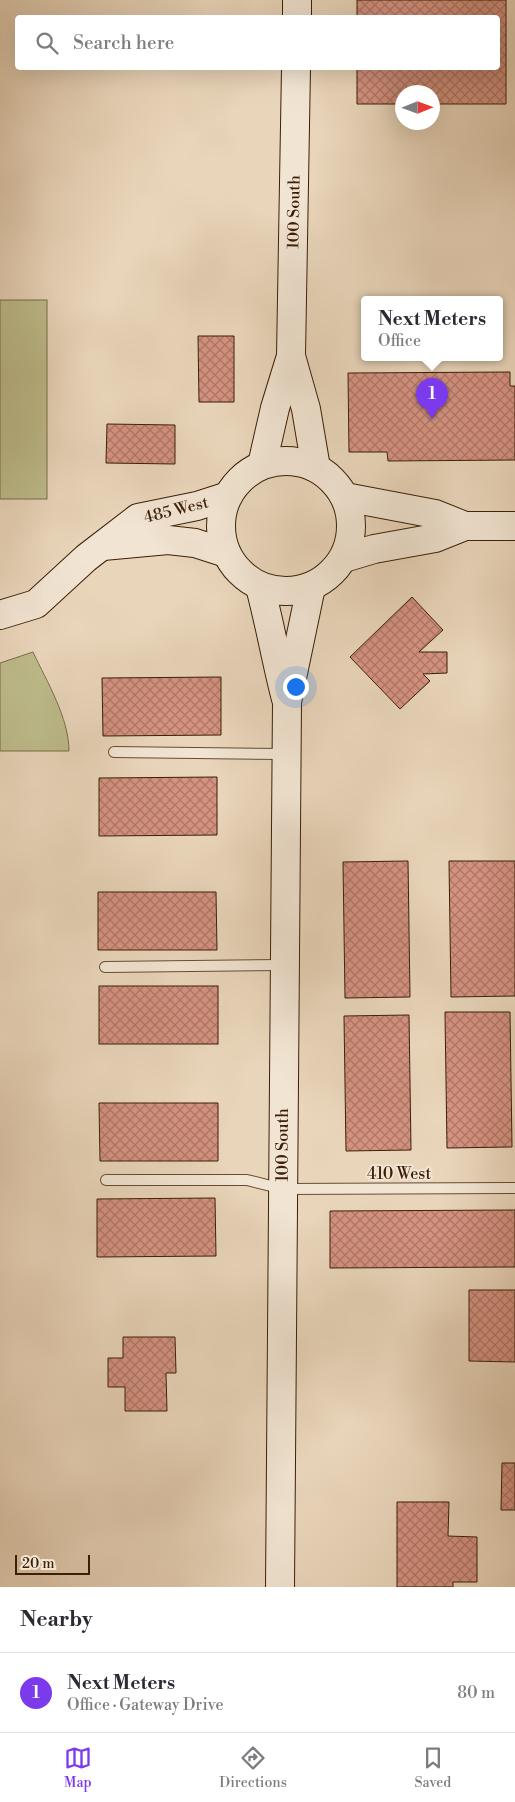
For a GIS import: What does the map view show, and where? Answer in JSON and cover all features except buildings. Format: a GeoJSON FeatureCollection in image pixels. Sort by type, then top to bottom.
{"type":"FeatureCollection","features":[{"type":"Feature","properties":{"kind":"street"},"geometry":{"type":"LineString","coordinates":[[297,0],[297,15]]}},
{"type":"Feature","properties":{"kind":"street","name":"100 South"},"geometry":{"type":"LineString","coordinates":[[262,465],[275,408],[290,356],[296,70]]}},
{"type":"Feature","properties":{"kind":"street","name":"100 South"},"geometry":{"type":"LineString","coordinates":[[290,356],[306,409],[316,468]]}},
{"type":"Feature","properties":{"kind":"street"},"geometry":{"type":"LineString","coordinates":[[280,461],[298,462],[316,468],[333,480],[345,497],[351,518],[351,539],[344,558],[330,576],[311,587],[294,592],[277,592],[260,587],[246,578],[235,567],[226,553],[221,534],[222,515],[228,496],[236,483],[262,465],[280,461]]}},
{"type":"Feature","properties":{"kind":"street","name":"485 West"},"geometry":{"type":"LineString","coordinates":[[0,615],[36,604],[86,558],[138,518],[197,506],[228,496]]}},
{"type":"Feature","properties":{"kind":"street"},"geometry":{"type":"LineString","coordinates":[[345,497],[435,514],[465,526],[515,526]]}},
{"type":"Feature","properties":{"kind":"street"},"geometry":{"type":"LineString","coordinates":[[344,558],[383,547],[436,538],[465,526]]}},
{"type":"Feature","properties":{"kind":"street","name":"485 West"},"geometry":{"type":"LineString","coordinates":[[103,546],[168,540],[195,543],[226,553]]}},
{"type":"Feature","properties":{"kind":"street","name":"100 South"},"geometry":{"type":"LineString","coordinates":[[260,587],[287,702]]}},
{"type":"Feature","properties":{"kind":"street","name":"100 South"},"geometry":{"type":"LineString","coordinates":[[280,1587],[287,702],[311,587]]}},
{"type":"Feature","properties":{"kind":"lane"},"geometry":{"type":"LineString","coordinates":[[114,752],[286,754]]}},
{"type":"Feature","properties":{"kind":"lane"},"geometry":{"type":"LineString","coordinates":[[105,967],[284,965]]}},
{"type":"Feature","properties":{"kind":"lane","name":"410 West"},"geometry":{"type":"LineString","coordinates":[[106,1180],[247,1180],[283,1189],[515,1188]]}},
{"type":"Feature","properties":{"kind":"shaded area"},"geometry":{"type":"Polygon","coordinates":[[[0,300],[47,300],[47,499],[0,499],[0,300]]]}},
{"type":"Feature","properties":{"kind":"shaded area"},"geometry":{"type":"Polygon","coordinates":[[[33,652],[61,713],[69,751],[0,751],[0,663],[33,652]]]}},
{"type":"Feature","properties":{"kind":"place","name":"Next Meters"},"geometry":{"type":"Point","coordinates":[432,419]}}]}
